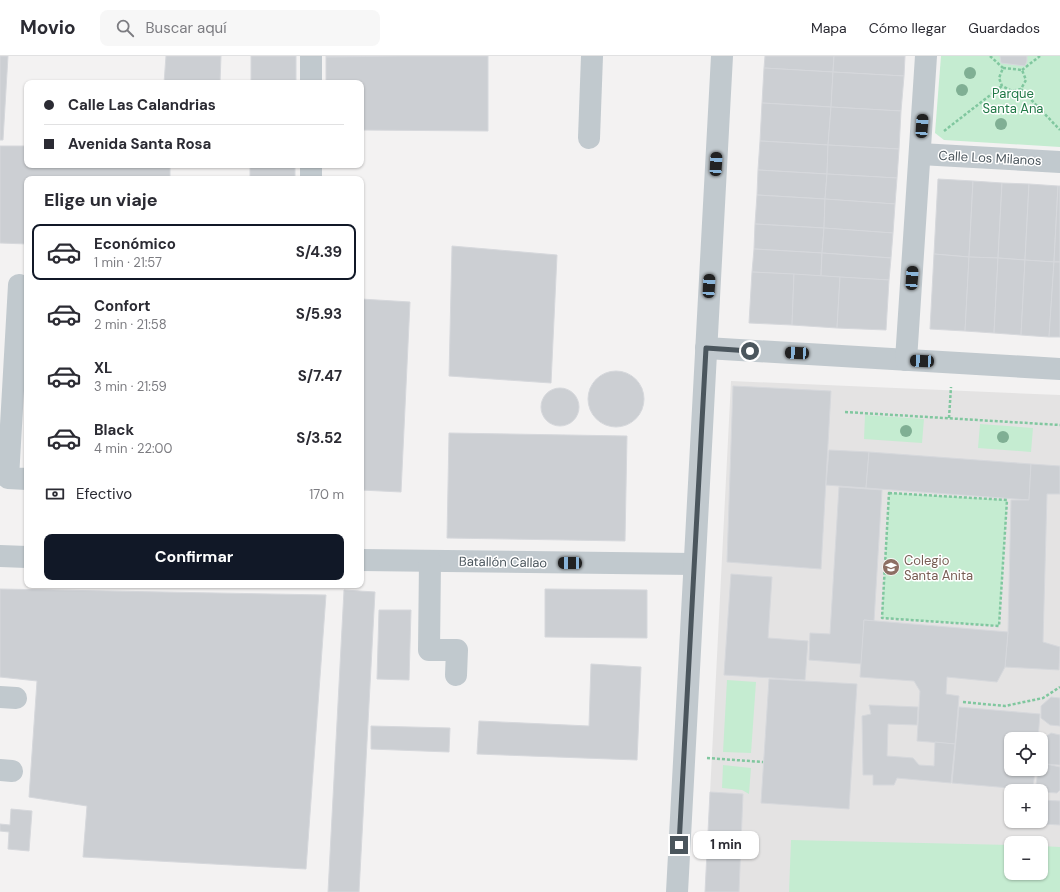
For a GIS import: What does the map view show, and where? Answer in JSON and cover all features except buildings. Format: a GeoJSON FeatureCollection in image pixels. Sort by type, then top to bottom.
{"type":"FeatureCollection","features":[{"type":"Feature","properties":{"kind":"street"},"geometry":{"type":"LineString","coordinates":[[311,56],[311,80]]}},
{"type":"Feature","properties":{"kind":"street"},"geometry":{"type":"LineString","coordinates":[[589,138],[592,56]]}},
{"type":"Feature","properties":{"kind":"street"},"geometry":{"type":"LineString","coordinates":[[676,892],[722,56]]}},
{"type":"Feature","properties":{"kind":"street"},"geometry":{"type":"LineString","coordinates":[[906,360],[926,56]]}},
{"type":"Feature","properties":{"kind":"street","name":"Calle Los Milanos"},"geometry":{"type":"LineString","coordinates":[[920,154],[1060,162]]}},
{"type":"Feature","properties":{"kind":"street"},"geometry":{"type":"LineString","coordinates":[[15,285],[8,478],[24,479]]}},
{"type":"Feature","properties":{"kind":"street"},"geometry":{"type":"LineString","coordinates":[[706,348],[1060,369]]}},
{"type":"Feature","properties":{"kind":"street"},"geometry":{"type":"LineString","coordinates":[[0,556],[24,557]]}},
{"type":"Feature","properties":{"kind":"street","name":"Batallón Callao"},"geometry":{"type":"LineString","coordinates":[[364,560],[694,564]]}},
{"type":"Feature","properties":{"kind":"street"},"geometry":{"type":"LineString","coordinates":[[430,561],[429,650],[457,650],[456,675]]}},
{"type":"Feature","properties":{"kind":"path"},"geometry":{"type":"LineString","coordinates":[[990,56],[1003,68],[1022,70],[1040,56]]}},
{"type":"Feature","properties":{"kind":"path"},"geometry":{"type":"LineString","coordinates":[[1003,68],[999,78],[1002,86],[1012,91],[1020,88],[1026,80],[1022,70]]}},
{"type":"Feature","properties":{"kind":"path"},"geometry":{"type":"LineString","coordinates":[[941,133],[1002,86]]}},
{"type":"Feature","properties":{"kind":"path"},"geometry":{"type":"LineString","coordinates":[[1020,88],[1060,130]]}},
{"type":"Feature","properties":{"kind":"path"},"geometry":{"type":"LineString","coordinates":[[949,418],[951,387]]}},
{"type":"Feature","properties":{"kind":"path"},"geometry":{"type":"LineString","coordinates":[[845,412],[1060,425]]}},
{"type":"Feature","properties":{"kind":"path"},"geometry":{"type":"LineString","coordinates":[[890,493],[1007,500],[999,626],[882,618],[890,493]]}},
{"type":"Feature","properties":{"kind":"path"},"geometry":{"type":"LineString","coordinates":[[963,702],[1006,706],[1043,698],[1060,687]]}},
{"type":"Feature","properties":{"kind":"path"},"geometry":{"type":"LineString","coordinates":[[707,758],[763,762]]}},
{"type":"Feature","properties":{"kind":"shaded area","name":"Colegio Santa Anita"},"geometry":{"type":"Polygon","coordinates":[[[731,381],[1060,395],[1060,892],[705,892],[731,381]]]}},
{"type":"Feature","properties":{"kind":"green space","name":"Parque Santa Ana"},"geometry":{"type":"Polygon","coordinates":[[[941,56],[1060,56],[1060,147],[944,140],[935,133],[941,56]]]}},
{"type":"Feature","properties":{"kind":"green space"},"geometry":{"type":"Polygon","coordinates":[[[865,415],[924,419],[922,443],[864,439],[865,415]]]}},
{"type":"Feature","properties":{"kind":"green space"},"geometry":{"type":"Polygon","coordinates":[[[980,424],[1033,428],[1031,452],[978,448],[980,424]]]}},
{"type":"Feature","properties":{"kind":"green space"},"geometry":{"type":"Polygon","coordinates":[[[889,493],[1007,500],[999,626],[882,618],[889,493]]]}},
{"type":"Feature","properties":{"kind":"green space"},"geometry":{"type":"Polygon","coordinates":[[[727,680],[756,682],[751,753],[723,752],[727,680]]]}},
{"type":"Feature","properties":{"kind":"green space"},"geometry":{"type":"Polygon","coordinates":[[[723,765],[751,768],[749,794],[742,790],[722,788],[723,765]]]}},
{"type":"Feature","properties":{"kind":"green space"},"geometry":{"type":"Polygon","coordinates":[[[791,840],[1004,845],[1004,880],[1048,880],[1048,846],[1060,847],[1060,892],[789,892],[791,840]]]}},
{"type":"Feature","properties":{"kind":"place","name":"Colegio Santa Anita"},"geometry":{"type":"Point","coordinates":[891,567]}},
{"type":"Feature","properties":{"kind":"route"},"geometry":{"type":"LineString","coordinates":[[679,845],[706,348],[750,351]]}}]}
